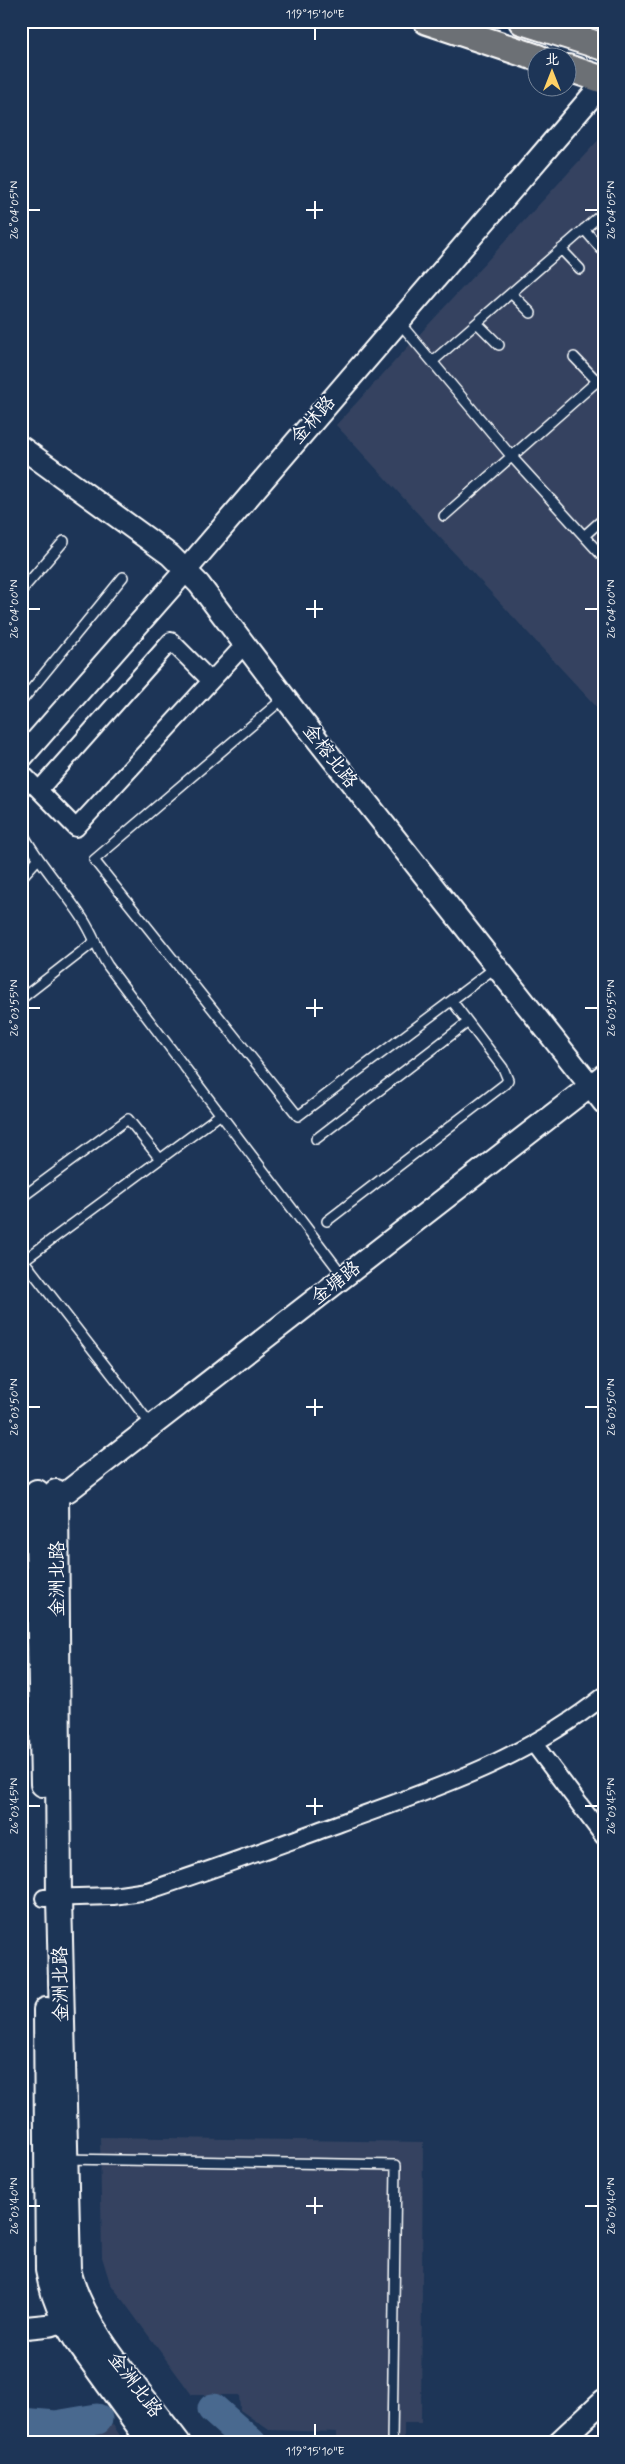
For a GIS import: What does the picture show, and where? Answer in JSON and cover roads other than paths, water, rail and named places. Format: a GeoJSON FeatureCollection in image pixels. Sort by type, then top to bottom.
{"type":"FeatureCollection","features":[{"type":"Feature","properties":{"kind":"main road"},"geometry":{"type":"LineString","coordinates":[[427,21],[528,55]]}},
{"type":"Feature","properties":{"kind":"main road"},"geometry":{"type":"LineString","coordinates":[[522,21],[604,47]]}},
{"type":"Feature","properties":{"kind":"main road"},"geometry":{"type":"LineString","coordinates":[[578,72],[604,81]]}},
{"type":"Feature","properties":{"kind":"main road","name":"金洲北路"},"geometry":{"type":"LineString","coordinates":[[42,1498],[52,1898],[65,2159],[68,2269],[77,2300],[75,2318],[141,2439]]}},
{"type":"Feature","properties":{"kind":"main road","name":"金洲北路"},"geometry":{"type":"LineString","coordinates":[[52,1898],[48,2270],[57,2306],[75,2318],[109,2351],[178,2443]]}},
{"type":"Feature","properties":{"kind":"street","name":"金林路"},"geometry":{"type":"LineString","coordinates":[[22,758],[186,570],[604,81]]}},
{"type":"Feature","properties":{"kind":"street","name":"金榕北路"},"geometry":{"type":"LineString","coordinates":[[21,447],[72,483],[186,570],[497,967],[597,1080],[604,1103]]}},
{"type":"Feature","properties":{"kind":"street"},"geometry":{"type":"LineString","coordinates":[[39,790],[171,641],[211,681]]}},
{"type":"Feature","properties":{"kind":"street"},"geometry":{"type":"LineString","coordinates":[[22,758],[39,790],[76,828],[245,644]]}},
{"type":"Feature","properties":{"kind":"street","name":"金塘路"},"geometry":{"type":"LineString","coordinates":[[42,1498],[152,1426],[597,1080]]}},
{"type":"Feature","properties":{"kind":"street"},"geometry":{"type":"LineString","coordinates":[[52,1898],[147,1892],[479,1772],[534,1744],[604,1696]]}},
{"type":"Feature","properties":{"kind":"street"},"geometry":{"type":"LineString","coordinates":[[534,1744],[604,1837]]}},
{"type":"Feature","properties":{"kind":"street"},"geometry":{"type":"LineString","coordinates":[[21,2328],[75,2318]]}},
{"type":"Feature","properties":{"kind":"street"},"geometry":{"type":"LineString","coordinates":[[558,2443],[604,2400]]}},
{"type":"Feature","properties":{"kind":"lane"},"geometry":{"type":"LineString","coordinates":[[433,362],[604,212]]}},
{"type":"Feature","properties":{"kind":"lane"},"geometry":{"type":"LineString","coordinates":[[584,229],[602,249]]}},
{"type":"Feature","properties":{"kind":"lane"},"geometry":{"type":"LineString","coordinates":[[561,249],[580,269]]}},
{"type":"Feature","properties":{"kind":"lane"},"geometry":{"type":"LineString","coordinates":[[511,293],[531,314]]}},
{"type":"Feature","properties":{"kind":"lane"},"geometry":{"type":"LineString","coordinates":[[398,321],[512,458],[604,558]]}},
{"type":"Feature","properties":{"kind":"lane"},"geometry":{"type":"LineString","coordinates":[[477,323],[499,345]]}},
{"type":"Feature","properties":{"kind":"lane"},"geometry":{"type":"LineString","coordinates":[[444,516],[512,458],[600,378],[574,357]]}},
{"type":"Feature","properties":{"kind":"lane"},"geometry":{"type":"LineString","coordinates":[[584,536],[604,518]]}},
{"type":"Feature","properties":{"kind":"lane"},"geometry":{"type":"LineString","coordinates":[[21,591],[64,541]]}},
{"type":"Feature","properties":{"kind":"lane"},"geometry":{"type":"LineString","coordinates":[[21,702],[123,577]]}},
{"type":"Feature","properties":{"kind":"lane"},"geometry":{"type":"LineString","coordinates":[[284,697],[94,860],[298,1116],[497,967]]}},
{"type":"Feature","properties":{"kind":"lane"},"geometry":{"type":"LineString","coordinates":[[21,830],[38,859],[83,918],[108,966],[344,1277]]}},
{"type":"Feature","properties":{"kind":"lane"},"geometry":{"type":"LineString","coordinates":[[21,878],[38,859]]}},
{"type":"Feature","properties":{"kind":"lane"},"geometry":{"type":"LineString","coordinates":[[21,999],[94,942]]}},
{"type":"Feature","properties":{"kind":"lane"},"geometry":{"type":"LineString","coordinates":[[327,1221],[508,1080],[503,1068],[452,1001]]}},
{"type":"Feature","properties":{"kind":"lane"},"geometry":{"type":"LineString","coordinates":[[316,1139],[468,1022]]}},
{"type":"Feature","properties":{"kind":"lane"},"geometry":{"type":"LineString","coordinates":[[21,1278],[25,1262],[221,1114]]}},
{"type":"Feature","properties":{"kind":"lane"},"geometry":{"type":"LineString","coordinates":[[21,1198],[128,1119],[160,1159]]}},
{"type":"Feature","properties":{"kind":"lane"},"geometry":{"type":"LineString","coordinates":[[25,1262],[152,1426]]}},
{"type":"Feature","properties":{"kind":"lane"},"geometry":{"type":"LineString","coordinates":[[65,2159],[396,2165],[392,2443]]}},
{"type":"Feature","properties":{"kind":"lane"},"geometry":{"type":"LineString","coordinates":[[312,2443],[322,2443]]}},
{"type":"Feature","properties":{"kind":"waterway"},"geometry":{"type":"LineString","coordinates":[[213,2409],[251,2443]]}},
{"type":"Feature","properties":{"kind":"waterway"},"geometry":{"type":"LineString","coordinates":[[21,2423],[56,2426],[97,2419]]}}]}
